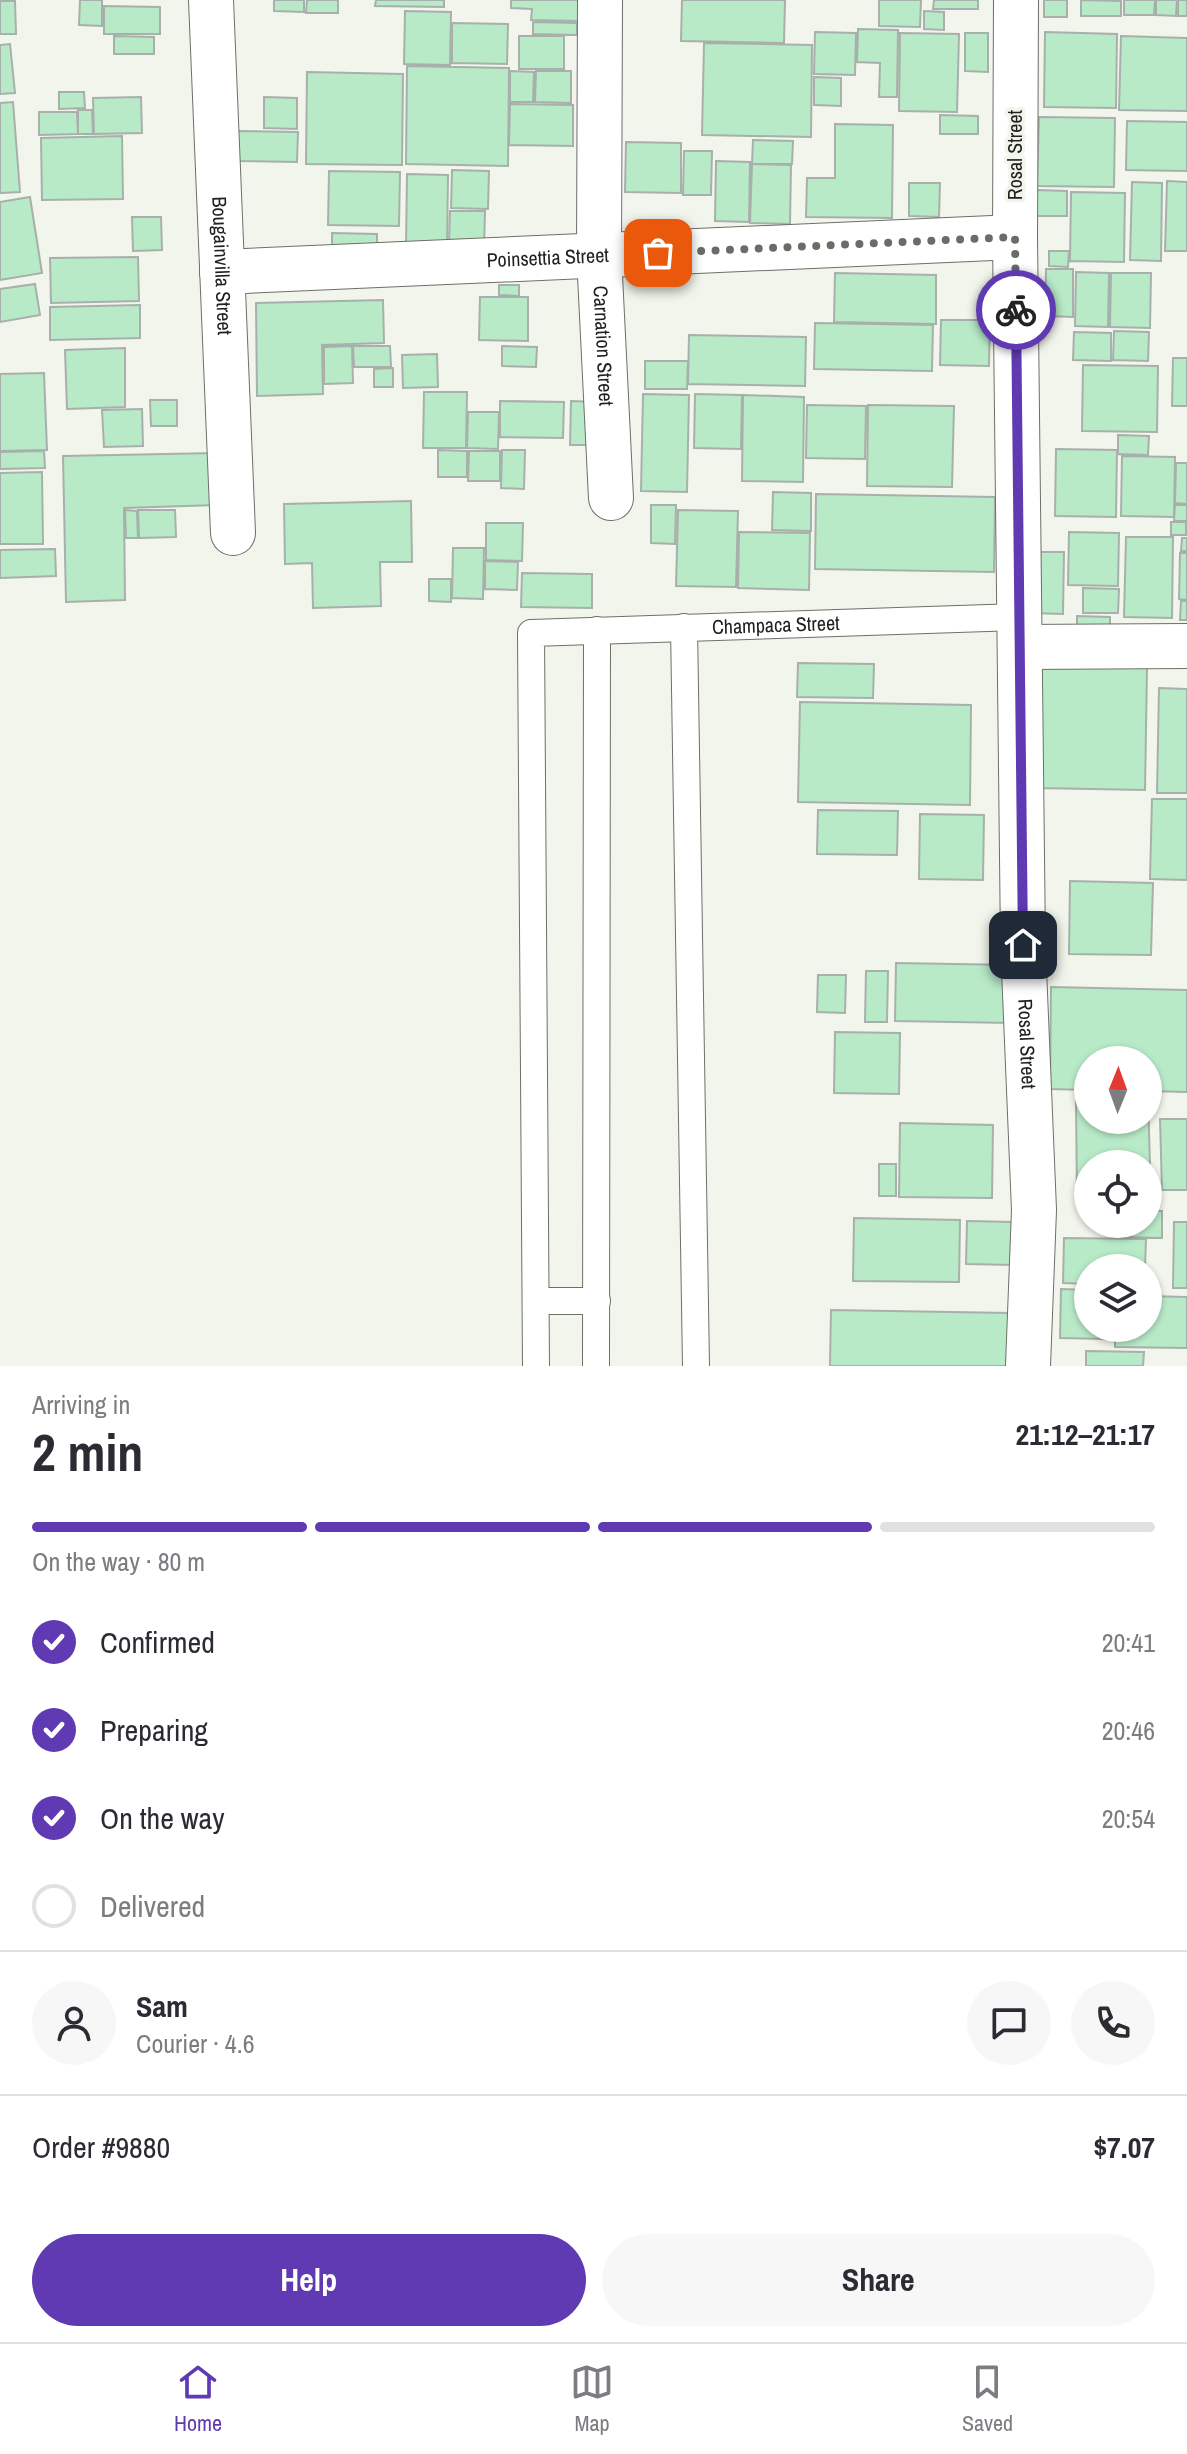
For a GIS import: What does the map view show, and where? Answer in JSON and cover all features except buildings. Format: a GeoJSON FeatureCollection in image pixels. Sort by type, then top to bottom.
{"type":"FeatureCollection","features":[{"type":"Feature","properties":{"kind":"street","name":"Bougainvilla Street"},"geometry":{"type":"LineString","coordinates":[[211,0],[233,533]]}},
{"type":"Feature","properties":{"kind":"street","name":"Carnation Street"},"geometry":{"type":"LineString","coordinates":[[600,0],[599,255],[611,498]]}},
{"type":"Feature","properties":{"kind":"street","name":"Rosal Street"},"geometry":{"type":"LineString","coordinates":[[1016,0],[1015,237],[1023,945],[1034,1210],[1028,1366]]}},
{"type":"Feature","properties":{"kind":"street","name":"Poinsettia Street"},"geometry":{"type":"LineString","coordinates":[[222,272],[1015,237]]}},
{"type":"Feature","properties":{"kind":"street","name":"Champaca Street"},"geometry":{"type":"LineString","coordinates":[[1020,632],[1187,646]]}},
{"type":"Feature","properties":{"kind":"lane","name":"Champaca Street"},"geometry":{"type":"LineString","coordinates":[[536,1301],[531,633],[684,627],[1020,632]]}},
{"type":"Feature","properties":{"kind":"lane"},"geometry":{"type":"LineString","coordinates":[[684,627],[696,1366]]}},
{"type":"Feature","properties":{"kind":"lane"},"geometry":{"type":"LineString","coordinates":[[596,1366],[597,630]]}},
{"type":"Feature","properties":{"kind":"lane"},"geometry":{"type":"LineString","coordinates":[[536,1366],[536,1301],[597,1301]]}},
{"type":"Feature","properties":{"kind":"way so far"},"geometry":{"type":"LineString","coordinates":[[658,253],[1015,237],[1016,310]]}},
{"type":"Feature","properties":{"kind":"route"},"geometry":{"type":"LineString","coordinates":[[1016,310],[1023,945]]}}]}
